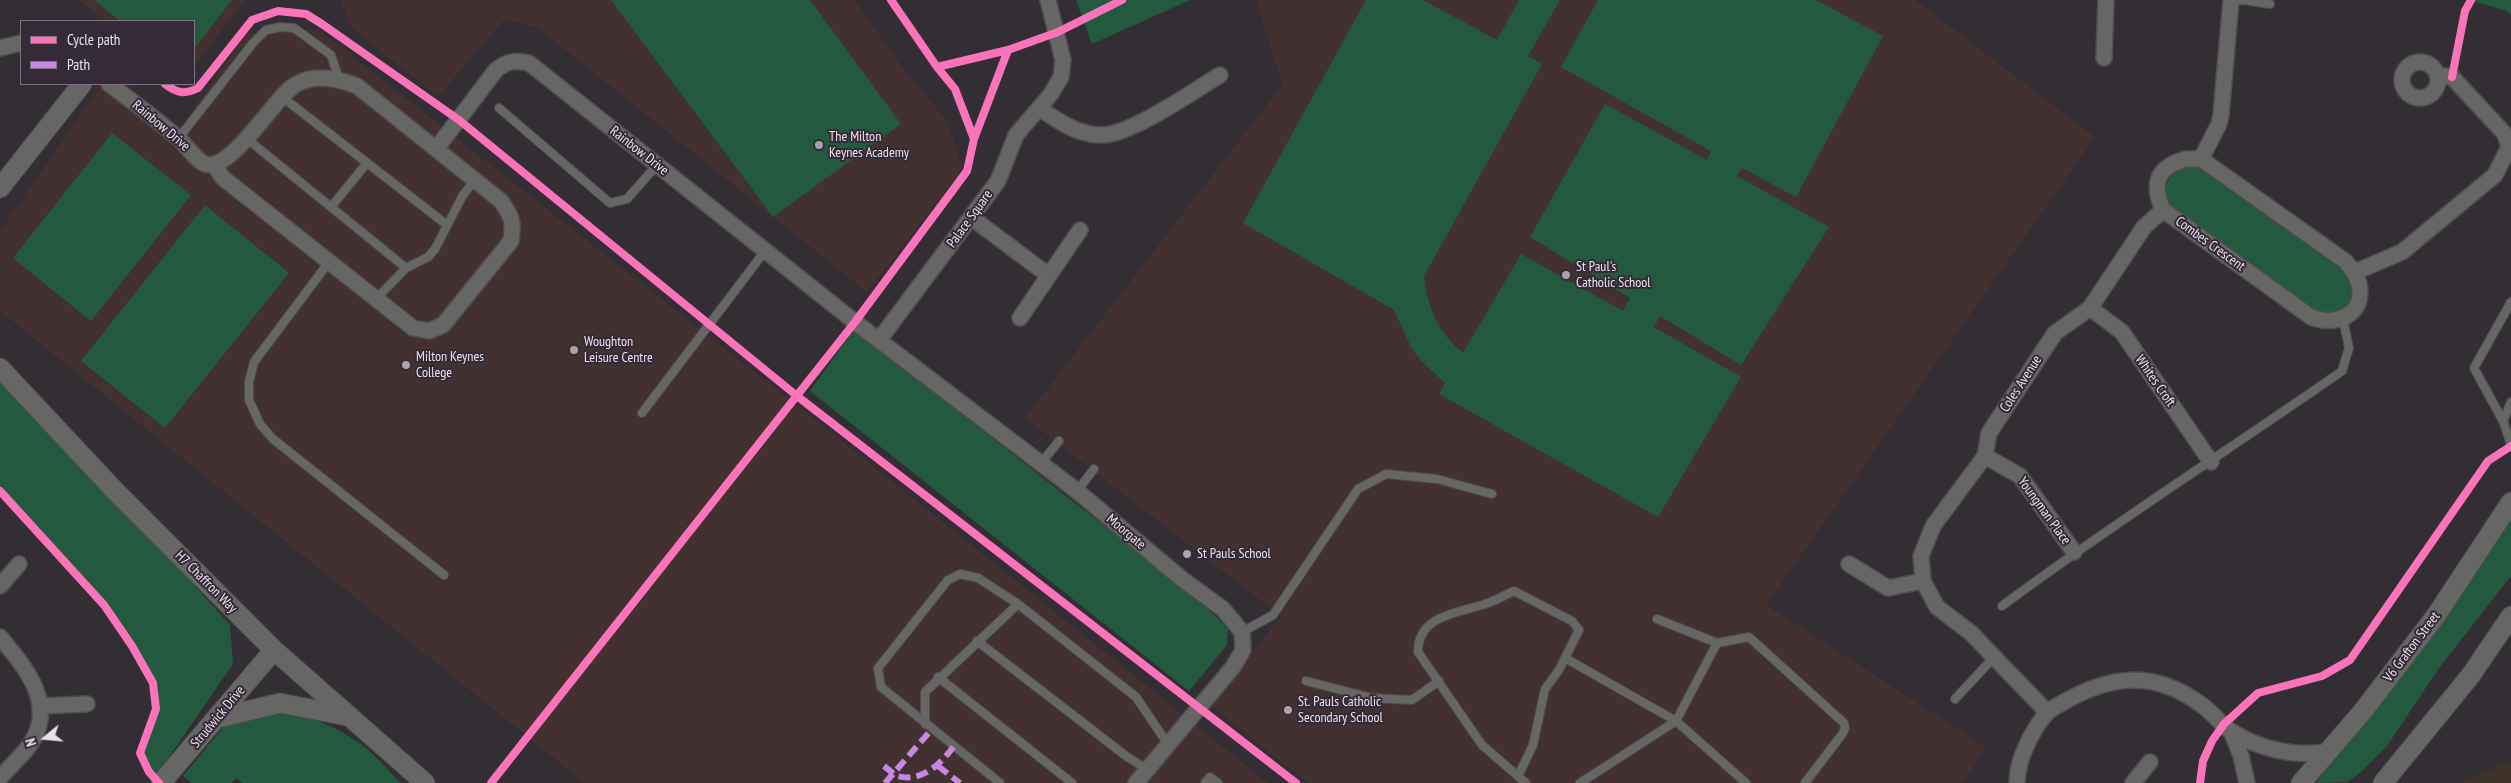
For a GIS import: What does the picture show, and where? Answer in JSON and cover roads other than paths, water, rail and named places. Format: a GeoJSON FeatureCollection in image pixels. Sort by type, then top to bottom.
{"type":"FeatureCollection","features":[{"type":"Feature","properties":{"kind":"street","name":"Palace Square"},"geometry":{"type":"LineString","coordinates":[[879,340],[998,181],[1016,135],[1051,94],[1061,77],[1063,60],[1048,0]]}},
{"type":"Feature","properties":{"kind":"street"},"geometry":{"type":"LineString","coordinates":[[2104,58],[2106,0]]}},
{"type":"Feature","properties":{"kind":"street"},"geometry":{"type":"LineString","coordinates":[[2231,1],[2221,115],[2219,124],[2201,159],[2345,261],[2354,272],[2360,284],[2360,297],[2351,313],[2343,318]]}},
{"type":"Feature","properties":{"kind":"street"},"geometry":{"type":"LineString","coordinates":[[0,48],[20,42]]}},
{"type":"Feature","properties":{"kind":"street","name":"Rainbow Drive"},"geometry":{"type":"LineString","coordinates":[[436,149],[496,70],[503,64],[516,60],[529,63],[855,322]]}},
{"type":"Feature","properties":{"kind":"street"},"geometry":{"type":"LineString","coordinates":[[1039,108],[1064,126],[1102,136],[1139,125],[1220,75]]}},
{"type":"Feature","properties":{"kind":"street"},"geometry":{"type":"LineString","coordinates":[[2354,272],[2402,252],[2495,175],[2509,147],[2505,134],[2452,77],[2438,75]]}},
{"type":"Feature","properties":{"kind":"street","name":"Rainbow Drive"},"geometry":{"type":"LineString","coordinates":[[110,85],[178,139],[203,163],[214,164],[229,158],[281,96],[295,84],[316,78],[339,79],[357,86],[501,201],[514,224],[511,241],[443,325],[429,331],[413,328],[375,300],[223,178],[214,164]]}},
{"type":"Feature","properties":{"kind":"street"},"geometry":{"type":"LineString","coordinates":[[0,188],[81,85]]}},
{"type":"Feature","properties":{"kind":"street","name":"Combes Crescent"},"geometry":{"type":"LineString","coordinates":[[2201,159],[2178,161],[2163,171],[2156,187],[2163,210],[2311,317],[2321,322],[2332,322],[2343,318]]}},
{"type":"Feature","properties":{"kind":"street","name":"Coles Avenue"},"geometry":{"type":"LineString","coordinates":[[2047,712],[1971,633],[1937,607],[1922,581],[1921,556],[1933,526],[1985,456],[1989,433],[2055,333],[2090,308],[2144,227],[2163,210]]}},
{"type":"Feature","properties":{"kind":"street"},"geometry":{"type":"LineString","coordinates":[[972,218],[1048,275]]}},
{"type":"Feature","properties":{"kind":"street"},"geometry":{"type":"LineString","coordinates":[[1020,318],[1080,230]]}},
{"type":"Feature","properties":{"kind":"street","name":"Whites Croft"},"geometry":{"type":"LineString","coordinates":[[2090,308],[2122,332],[2211,462]]}},
{"type":"Feature","properties":{"kind":"street","name":"Moorgate"},"geometry":{"type":"LineString","coordinates":[[855,322],[1077,491],[1182,578],[1223,609],[1242,632]]}},
{"type":"Feature","properties":{"kind":"street","name":"H7 Chaffron Way"},"geometry":{"type":"LineString","coordinates":[[0,368],[117,493],[274,650],[425,783]]}},
{"type":"Feature","properties":{"kind":"street","name":"Youngman Place"},"geometry":{"type":"LineString","coordinates":[[1985,456],[2020,476],[2074,552]]}},
{"type":"Feature","properties":{"kind":"street","name":"V6 Grafton Street"},"geometry":{"type":"LineString","coordinates":[[2301,783],[2363,711],[2435,617],[2511,502]]}},
{"type":"Feature","properties":{"kind":"street"},"geometry":{"type":"LineString","coordinates":[[2,580],[19,564]]}},
{"type":"Feature","properties":{"kind":"street"},"geometry":{"type":"LineString","coordinates":[[1849,564],[1888,588],[1922,581]]}},
{"type":"Feature","properties":{"kind":"street"},"geometry":{"type":"LineString","coordinates":[[2383,783],[2471,675],[2511,616]]}},
{"type":"Feature","properties":{"kind":"street"},"geometry":{"type":"LineString","coordinates":[[1136,783],[1169,746],[1233,667],[1243,650],[1242,632]]}},
{"type":"Feature","properties":{"kind":"street"},"geometry":{"type":"LineString","coordinates":[[0,637],[36,685],[41,706],[39,727],[32,741],[0,778]]}},
{"type":"Feature","properties":{"kind":"street","name":"Strudwick Drive"},"geometry":{"type":"LineString","coordinates":[[161,783],[274,650]]}},
{"type":"Feature","properties":{"kind":"street"},"geometry":{"type":"LineString","coordinates":[[2017,783],[2024,754],[2047,712],[2096,687],[2136,679],[2155,681],[2174,688],[2206,708],[2231,731],[2267,748],[2293,754],[2308,755],[2326,752]]}},
{"type":"Feature","properties":{"kind":"street"},"geometry":{"type":"LineString","coordinates":[[41,706],[87,704]]}},
{"type":"Feature","properties":{"kind":"street"},"geometry":{"type":"LineString","coordinates":[[218,718],[280,704],[348,716]]}},
{"type":"Feature","properties":{"kind":"street"},"geometry":{"type":"LineString","coordinates":[[2231,731],[2241,756],[2247,783]]}},
{"type":"Feature","properties":{"kind":"street"},"geometry":{"type":"LineString","coordinates":[[2133,783],[2150,762]]}},
{"type":"Feature","properties":{"kind":"lane"},"geometry":{"type":"LineString","coordinates":[[2231,1],[2244,0],[2270,4]]}},
{"type":"Feature","properties":{"kind":"lane"},"geometry":{"type":"LineString","coordinates":[[178,139],[253,43],[266,30],[280,27],[294,28],[331,55],[339,79]]}},
{"type":"Feature","properties":{"kind":"lane"},"geometry":{"type":"LineString","coordinates":[[281,96],[447,226]]}},
{"type":"Feature","properties":{"kind":"lane"},"geometry":{"type":"LineString","coordinates":[[498,108],[610,203],[627,199],[657,165]]}},
{"type":"Feature","properties":{"kind":"lane"},"geometry":{"type":"LineString","coordinates":[[246,138],[406,268]]}},
{"type":"Feature","properties":{"kind":"lane"},"geometry":{"type":"LineString","coordinates":[[331,207],[367,163]]}},
{"type":"Feature","properties":{"kind":"lane"},"geometry":{"type":"LineString","coordinates":[[375,300],[406,268],[428,257],[435,250],[464,195],[475,180]]}},
{"type":"Feature","properties":{"kind":"lane"},"geometry":{"type":"LineString","coordinates":[[642,413],[765,251]]}},
{"type":"Feature","properties":{"kind":"lane"},"geometry":{"type":"LineString","coordinates":[[329,262],[254,362],[250,382],[250,400],[260,424],[273,439],[444,575]]}},
{"type":"Feature","properties":{"kind":"lane"},"geometry":{"type":"LineString","coordinates":[[2511,302],[2474,368],[2503,421],[2511,444]]}},
{"type":"Feature","properties":{"kind":"lane"},"geometry":{"type":"LineString","coordinates":[[2002,606],[2074,552],[2211,462],[2342,371],[2349,348],[2343,318]]}},
{"type":"Feature","properties":{"kind":"lane"},"geometry":{"type":"LineString","coordinates":[[2503,421],[2511,402]]}},
{"type":"Feature","properties":{"kind":"lane"},"geometry":{"type":"LineString","coordinates":[[1041,463],[1059,441]]}},
{"type":"Feature","properties":{"kind":"lane"},"geometry":{"type":"LineString","coordinates":[[1077,491],[1094,469]]}},
{"type":"Feature","properties":{"kind":"lane"},"geometry":{"type":"LineString","coordinates":[[1242,632],[1273,615],[1358,489],[1365,485],[1386,474],[1437,478],[1492,494]]}},
{"type":"Feature","properties":{"kind":"lane"},"geometry":{"type":"LineString","coordinates":[[1000,783],[925,724],[882,687],[878,668],[948,580],[960,574],[978,578],[1018,604],[1136,697],[1169,746]]}},
{"type":"Feature","properties":{"kind":"lane"},"geometry":{"type":"LineString","coordinates":[[1518,776],[1533,745],[1545,690],[1565,658],[1579,630],[1577,625],[1514,591],[1488,604],[1443,616],[1427,625],[1418,641],[1418,652],[1482,745],[1526,783]]}},
{"type":"Feature","properties":{"kind":"lane"},"geometry":{"type":"LineString","coordinates":[[925,724],[925,692],[938,677],[1018,604]]}},
{"type":"Feature","properties":{"kind":"lane"},"geometry":{"type":"LineString","coordinates":[[1657,619],[1717,643],[1749,637],[1844,723],[1844,733],[1805,783]]}},
{"type":"Feature","properties":{"kind":"lane"},"geometry":{"type":"LineString","coordinates":[[977,641],[1126,756],[1148,770]]}},
{"type":"Feature","properties":{"kind":"lane"},"geometry":{"type":"LineString","coordinates":[[1580,783],[1676,721],[1717,643]]}},
{"type":"Feature","properties":{"kind":"lane"},"geometry":{"type":"LineString","coordinates":[[1955,699],[1995,656]]}},
{"type":"Feature","properties":{"kind":"lane"},"geometry":{"type":"LineString","coordinates":[[1565,658],[1676,721],[1746,783]]}},
{"type":"Feature","properties":{"kind":"lane"},"geometry":{"type":"LineString","coordinates":[[938,677],[1072,783]]}},
{"type":"Feature","properties":{"kind":"lane"},"geometry":{"type":"LineString","coordinates":[[1306,681],[1372,698],[1412,700],[1438,682]]}},
{"type":"Feature","properties":{"kind":"lane"},"geometry":{"type":"LineString","coordinates":[[1205,783],[1210,777],[1218,783]]}},
{"type":"Feature","properties":{"kind":"place","name":"The Milton Keynes Academy"},"geometry":{"type":"Point","coordinates":[819,145]}},
{"type":"Feature","properties":{"kind":"place","name":"St Paul's Catholic School"},"geometry":{"type":"Point","coordinates":[1566,275]}},
{"type":"Feature","properties":{"kind":"place","name":"Woughton Leisure Centre"},"geometry":{"type":"Point","coordinates":[574,350]}},
{"type":"Feature","properties":{"kind":"place","name":"Milton Keynes College"},"geometry":{"type":"Point","coordinates":[406,365]}},
{"type":"Feature","properties":{"kind":"place","name":"St Pauls School"},"geometry":{"type":"Point","coordinates":[1187,554]}},
{"type":"Feature","properties":{"kind":"place","name":"St. Pauls Catholic Secondary School"},"geometry":{"type":"Point","coordinates":[1288,710]}}]}
